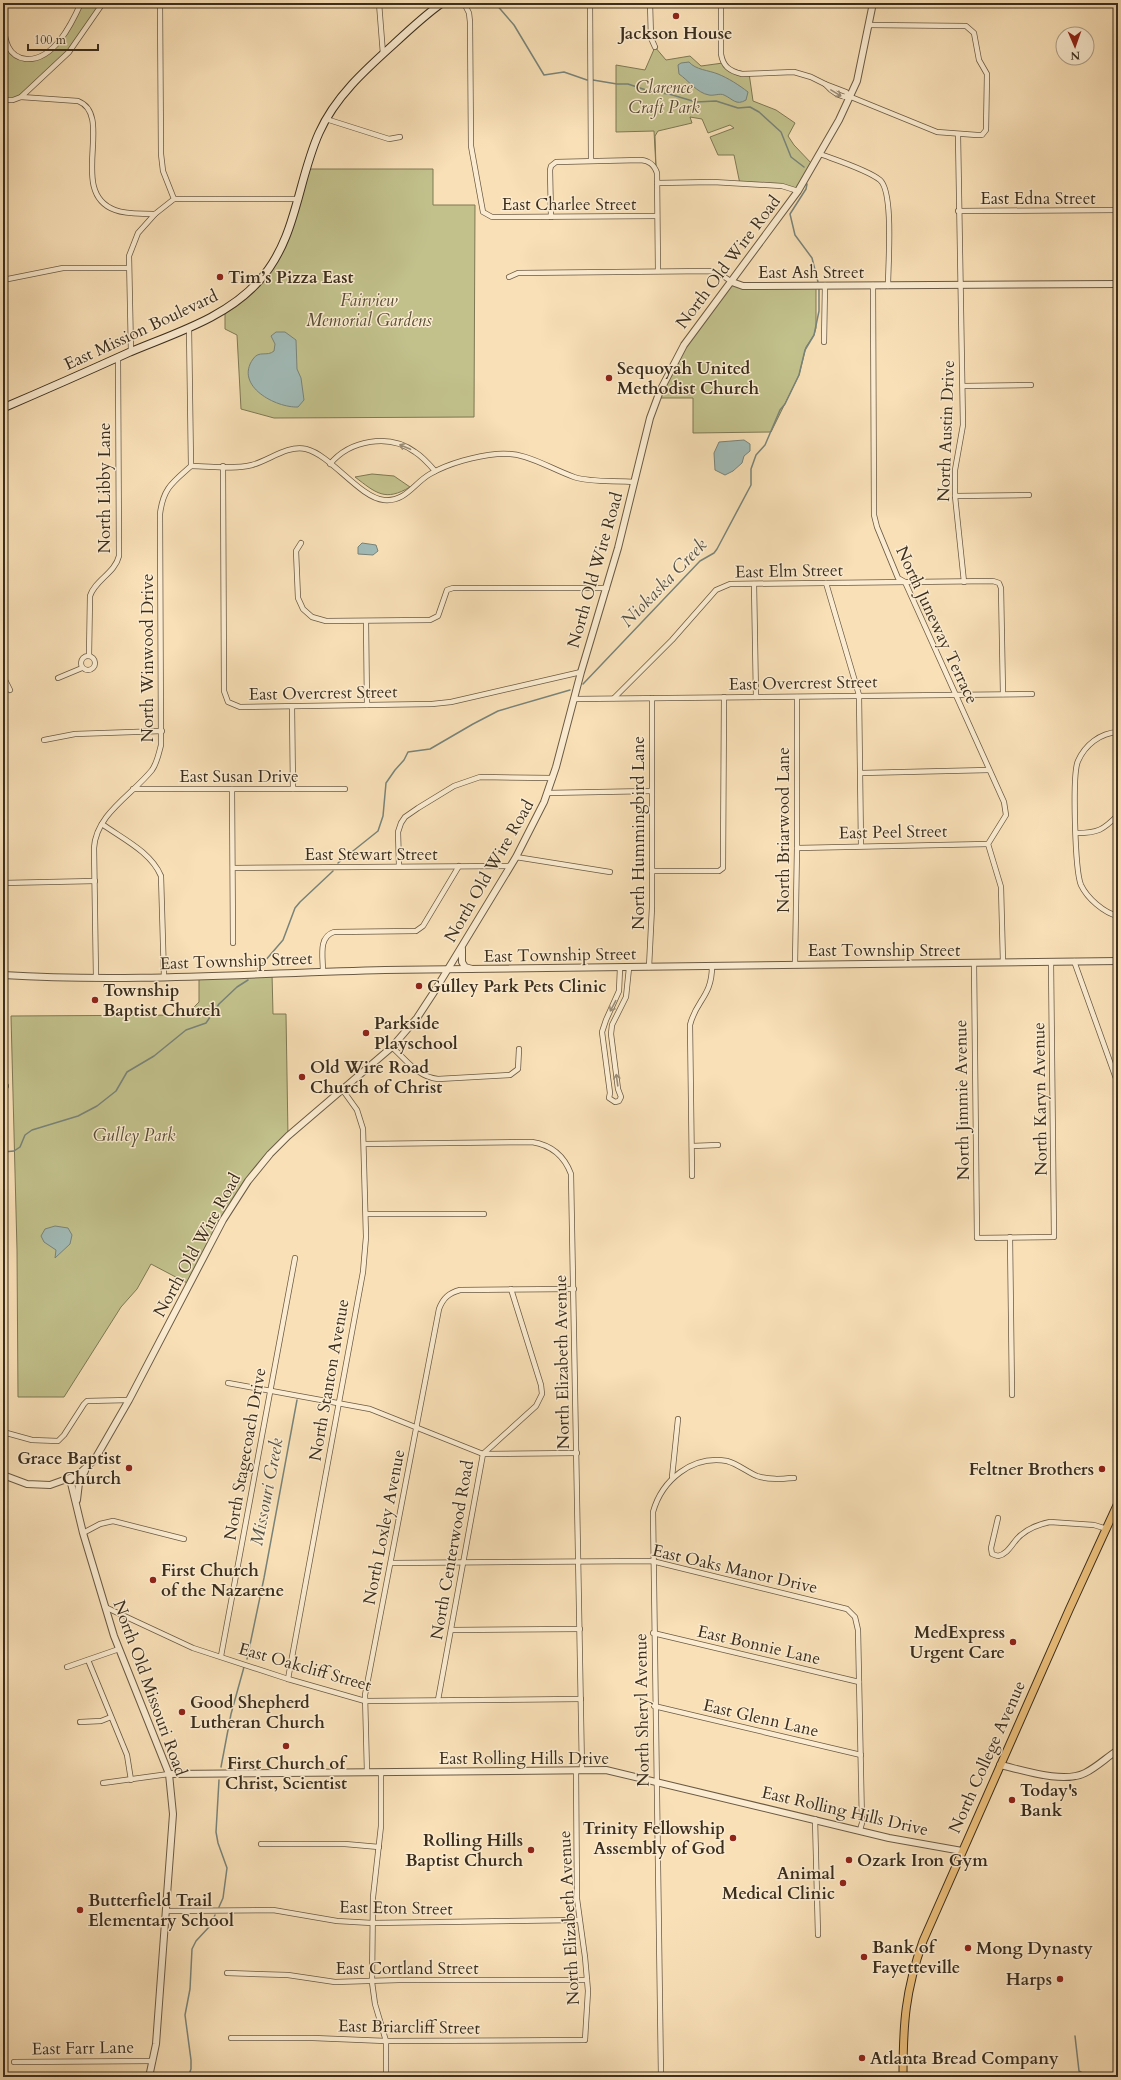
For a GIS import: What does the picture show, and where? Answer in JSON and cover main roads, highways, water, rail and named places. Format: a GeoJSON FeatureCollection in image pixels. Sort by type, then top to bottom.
{"type":"FeatureCollection","features":[{"type":"Feature","properties":{"kind":"main road","name":"East Mission Boulevard"},"geometry":{"type":"LineString","coordinates":[[3,408],[189,328],[240,300],[260,280],[282,247],[299,199],[315,144],[326,119],[350,86],[383,54],[442,3]]}},
{"type":"Feature","properties":{"kind":"main road","name":"North College Avenue"},"geometry":{"type":"LineString","coordinates":[[903,2077],[904,2017],[910,1978],[923,1941],[1000,1765],[1118,1503]]}},
{"type":"Feature","properties":{"kind":"water"},"geometry":{"type":"Polygon","coordinates":[[[689,62],[695,67],[718,74],[737,84],[748,92],[746,100],[743,102],[737,102],[722,94],[709,95],[701,92],[679,74],[678,65],[689,62]]]}},
{"type":"Feature","properties":{"kind":"water"},"geometry":{"type":"Polygon","coordinates":[[[276,332],[285,332],[296,340],[297,369],[301,378],[304,400],[298,407],[279,404],[260,394],[253,386],[249,378],[249,369],[255,356],[260,354],[269,354],[274,351],[275,344],[271,336],[276,332]]]}},
{"type":"Feature","properties":{"kind":"water"},"geometry":{"type":"Polygon","coordinates":[[[744,440],[750,444],[750,451],[744,456],[742,463],[733,471],[725,475],[715,470],[714,453],[719,442],[744,440]]]}},
{"type":"Feature","properties":{"kind":"water"},"geometry":{"type":"Polygon","coordinates":[[[362,543],[376,545],[378,551],[373,555],[358,554],[358,547],[362,543]]]}},
{"type":"Feature","properties":{"kind":"water"},"geometry":{"type":"Polygon","coordinates":[[[55,1226],[68,1228],[72,1235],[70,1244],[55,1258],[56,1250],[44,1242],[41,1236],[45,1229],[55,1226]]]}},
{"type":"Feature","properties":{"kind":"waterway","name":"Niokaska Creek"},"geometry":{"type":"LineString","coordinates":[[495,3],[514,25],[544,75],[564,72],[587,80]]}},
{"type":"Feature","properties":{"kind":"waterway","name":"Niokaska Creek"},"geometry":{"type":"LineString","coordinates":[[593,80],[617,84],[628,84],[652,92],[669,94],[696,102],[716,101],[738,108],[750,107],[759,112],[781,132],[791,157],[804,167]]}},
{"type":"Feature","properties":{"kind":"waterway","name":"Niokaska Creek"},"geometry":{"type":"LineString","coordinates":[[807,184],[806,189],[790,214],[795,235],[812,258],[818,282]]}},
{"type":"Feature","properties":{"kind":"waterway","name":"Niokaska Creek"},"geometry":{"type":"LineString","coordinates":[[583,684],[700,561],[714,553],[717,549],[751,485],[751,469],[756,455],[765,445],[780,410],[785,404],[799,375],[805,350],[814,335],[819,311],[819,289]]}},
{"type":"Feature","properties":{"kind":"waterway","name":"Niokaska Creek"},"geometry":{"type":"LineString","coordinates":[[338,863],[378,831],[383,816],[386,783],[404,760],[408,752],[430,749],[498,711],[570,690]]}},
{"type":"Feature","properties":{"kind":"waterway","name":"Niokaska Creek"},"geometry":{"type":"LineString","coordinates":[[258,969],[283,940],[295,908],[333,871]]}},
{"type":"Feature","properties":{"kind":"waterway","name":"Niokaska Creek"},"geometry":{"type":"LineString","coordinates":[[3,1152],[14,1151],[20,1147],[25,1135],[32,1130],[78,1116],[97,1106],[116,1091],[127,1072],[154,1056],[186,1030],[206,1023],[219,1004],[237,987],[248,980]]}},
{"type":"Feature","properties":{"kind":"waterway","name":"Missouri Creek"},"geometry":{"type":"LineString","coordinates":[[247,1659],[264,1578],[297,1400]]}},
{"type":"Feature","properties":{"kind":"waterway","name":"Missouri Creek"},"geometry":{"type":"LineString","coordinates":[[221,1767],[231,1714],[244,1667]]}},
{"type":"Feature","properties":{"kind":"waterway","name":"Missouri Creek"},"geometry":{"type":"LineString","coordinates":[[219,1780],[216,1832],[218,1843],[227,1868],[223,1898],[219,1907]]}},
{"type":"Feature","properties":{"kind":"waterway","name":"Missouri Creek"},"geometry":{"type":"LineString","coordinates":[[188,2077],[191,2069],[191,2060],[185,2015],[190,1989],[192,1949],[196,1941],[209,1927],[215,1915]]}},
{"type":"Feature","properties":{"kind":"waterway"},"geometry":{"type":"LineString","coordinates":[[1075,2036],[1079,2071],[1089,2077]]}},
{"type":"Feature","properties":{"kind":"place","name":"Jackson House"},"geometry":{"type":"Point","coordinates":[676,16]}},
{"type":"Feature","properties":{"kind":"place","name":"Tim’s Pizza East"},"geometry":{"type":"Point","coordinates":[220,277]}},
{"type":"Feature","properties":{"kind":"place","name":"Sequoyah United Methodist Church"},"geometry":{"type":"Point","coordinates":[609,378]}},
{"type":"Feature","properties":{"kind":"place","name":"Gulley Park Pets Clinic"},"geometry":{"type":"Point","coordinates":[419,986]}},
{"type":"Feature","properties":{"kind":"place","name":"Township Baptist Church"},"geometry":{"type":"Point","coordinates":[95,1000]}},
{"type":"Feature","properties":{"kind":"place","name":"Parkside Playschool"},"geometry":{"type":"Point","coordinates":[366,1033]}},
{"type":"Feature","properties":{"kind":"place","name":"Old Wire Road Church of Christ"},"geometry":{"type":"Point","coordinates":[302,1077]}},
{"type":"Feature","properties":{"kind":"place","name":"Grace Baptist Church"},"geometry":{"type":"Point","coordinates":[129,1468]}},
{"type":"Feature","properties":{"kind":"place","name":"Feltner Brothers"},"geometry":{"type":"Point","coordinates":[1102,1469]}},
{"type":"Feature","properties":{"kind":"place","name":"First Church of the Nazarene"},"geometry":{"type":"Point","coordinates":[153,1580]}},
{"type":"Feature","properties":{"kind":"place","name":"MedExpress Urgent Care"},"geometry":{"type":"Point","coordinates":[1013,1642]}},
{"type":"Feature","properties":{"kind":"place","name":"Good Shepherd Lutheran Church"},"geometry":{"type":"Point","coordinates":[182,1712]}},
{"type":"Feature","properties":{"kind":"place","name":"First Church of Christ, Scientist"},"geometry":{"type":"Point","coordinates":[286,1746]}},
{"type":"Feature","properties":{"kind":"place","name":"Today's Bank"},"geometry":{"type":"Point","coordinates":[1012,1800]}},
{"type":"Feature","properties":{"kind":"place","name":"Trinity Fellowship Assembly of God"},"geometry":{"type":"Point","coordinates":[733,1838]}},
{"type":"Feature","properties":{"kind":"place","name":"Rolling Hills Baptist Church"},"geometry":{"type":"Point","coordinates":[531,1850]}},
{"type":"Feature","properties":{"kind":"place","name":"Ozark Iron Gym"},"geometry":{"type":"Point","coordinates":[849,1860]}},
{"type":"Feature","properties":{"kind":"place","name":"Animal Medical Clinic"},"geometry":{"type":"Point","coordinates":[843,1883]}},
{"type":"Feature","properties":{"kind":"place","name":"Butterfield Trail Elementary School"},"geometry":{"type":"Point","coordinates":[80,1910]}},
{"type":"Feature","properties":{"kind":"place","name":"Mong Dynasty"},"geometry":{"type":"Point","coordinates":[968,1948]}},
{"type":"Feature","properties":{"kind":"place","name":"Bank of Fayetteville"},"geometry":{"type":"Point","coordinates":[864,1957]}},
{"type":"Feature","properties":{"kind":"place","name":"Harps"},"geometry":{"type":"Point","coordinates":[1060,1979]}},
{"type":"Feature","properties":{"kind":"place","name":"Atlanta Bread Company"},"geometry":{"type":"Point","coordinates":[862,2058]}},
{"type":"Feature","properties":{"kind":"park label","name":"Clarence Craft Park"},"geometry":{"type":"Point","coordinates":[664,97]}},
{"type":"Feature","properties":{"kind":"park label","name":"Fairview Memorial Gardens"},"geometry":{"type":"Point","coordinates":[369,310]}},
{"type":"Feature","properties":{"kind":"park label","name":"Gulley Park"},"geometry":{"type":"Point","coordinates":[134,1135]}}]}
